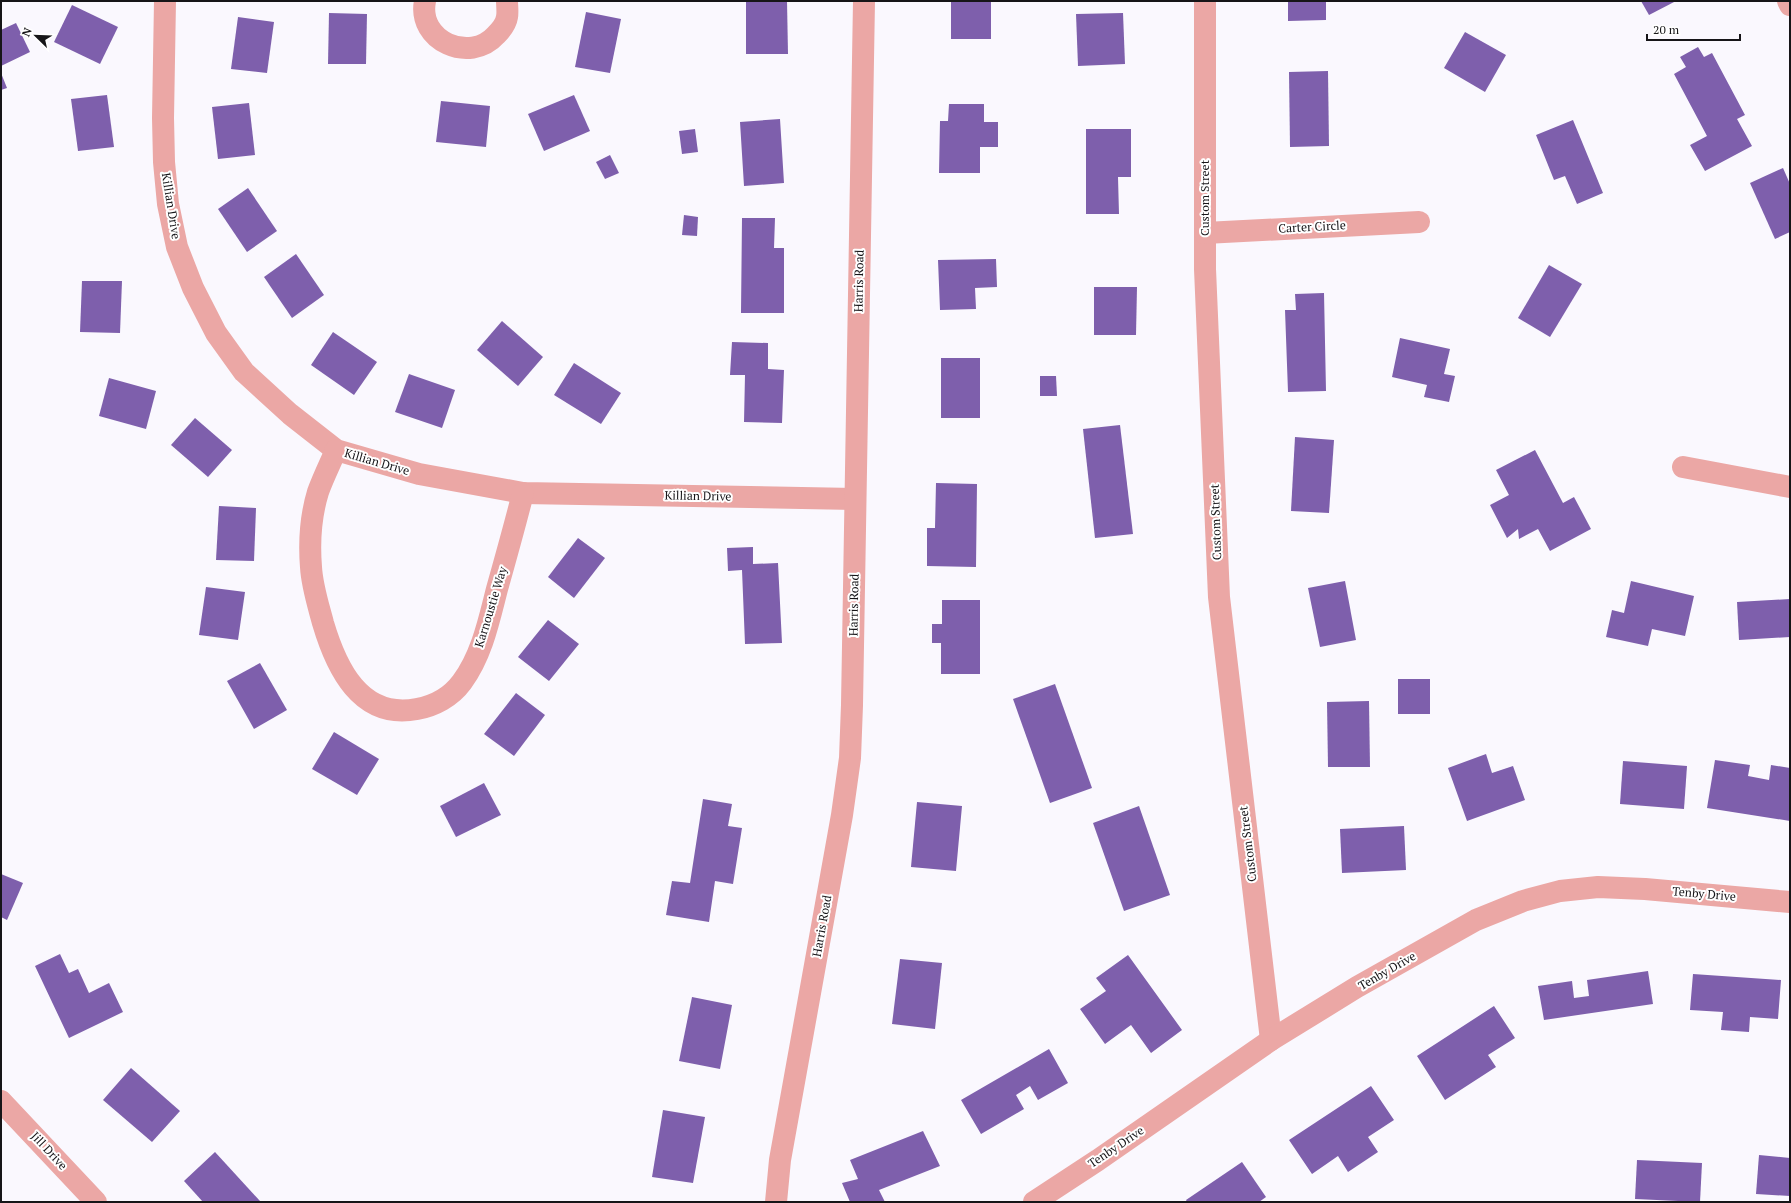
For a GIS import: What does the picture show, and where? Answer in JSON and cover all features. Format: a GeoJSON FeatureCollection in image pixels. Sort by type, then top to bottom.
{"type":"FeatureCollection","features":[{"type":"Feature","properties":{"kind":"street","name":"Killian Drive"},"geometry":{"type":"LineString","coordinates":[[165,1],[163,118],[164,162],[168,204],[177,247],[188,275],[216,333],[244,372],[290,414],[336,450],[419,474],[523,493],[855,500]]}},
{"type":"Feature","properties":{"kind":"street"},"geometry":{"type":"LineString","coordinates":[[425,1],[425,17],[431,30],[440,40],[453,47],[466,49],[480,46],[492,40],[502,30],[507,17],[507,1]]}},
{"type":"Feature","properties":{"kind":"street","name":"Harris Road"},"geometry":{"type":"LineString","coordinates":[[776,1202],[780,1160],[842,816],[850,758],[864,1]]}},
{"type":"Feature","properties":{"kind":"street","name":"Custom Street"},"geometry":{"type":"LineString","coordinates":[[1205,1],[1205,269],[1219,597],[1271,1040]]}},
{"type":"Feature","properties":{"kind":"street"},"geometry":{"type":"LineString","coordinates":[[1788,1],[1790,5]]}},
{"type":"Feature","properties":{"kind":"street","name":"Carter Circle"},"geometry":{"type":"LineString","coordinates":[[1205,233],[1419,222]]}},
{"type":"Feature","properties":{"kind":"street","name":"Karnoustie Way"},"geometry":{"type":"LineString","coordinates":[[336,450],[318,492],[312,517],[310,567],[316,597],[326,633],[347,680],[368,700],[382,707],[396,710],[411,710],[426,707],[440,701],[452,693],[462,682],[478,651],[487,629],[523,493]]}},
{"type":"Feature","properties":{"kind":"street"},"geometry":{"type":"LineString","coordinates":[[1683,467],[1790,487]]}},
{"type":"Feature","properties":{"kind":"street","name":"Tenby Drive"},"geometry":{"type":"LineString","coordinates":[[1034,1202],[1098,1160],[1271,1040],[1357,987],[1476,920],[1523,901],[1560,891],[1598,887],[1645,889],[1790,902]]}},
{"type":"Feature","properties":{"kind":"street","name":"Jill Drive"},"geometry":{"type":"LineString","coordinates":[[1,1101],[96,1202]]}},
{"type":"Feature","properties":{"kind":"building"},"geometry":{"type":"Polygon","coordinates":[[[746,1],[787,1],[788,54],[746,54],[746,1]]]}},
{"type":"Feature","properties":{"kind":"building"},"geometry":{"type":"Polygon","coordinates":[[[951,1],[991,1],[991,39],[951,39],[951,1]]]}},
{"type":"Feature","properties":{"kind":"building"},"geometry":{"type":"Polygon","coordinates":[[[1288,1],[1326,1],[1326,20],[1288,21],[1288,1]]]}},
{"type":"Feature","properties":{"kind":"building"},"geometry":{"type":"Polygon","coordinates":[[[1641,1],[1676,1],[1649,15],[1641,1]]]}},
{"type":"Feature","properties":{"kind":"building"},"geometry":{"type":"Polygon","coordinates":[[[72,5],[118,27],[100,64],[54,42],[72,5]]]}},
{"type":"Feature","properties":{"kind":"building"},"geometry":{"type":"Polygon","coordinates":[[[586,12],[621,19],[610,73],[575,67],[586,12]]]}},
{"type":"Feature","properties":{"kind":"building"},"geometry":{"type":"Polygon","coordinates":[[[329,13],[367,14],[366,64],[328,64],[329,13]]]}},
{"type":"Feature","properties":{"kind":"building"},"geometry":{"type":"Polygon","coordinates":[[[1123,13],[1125,64],[1078,66],[1076,14],[1123,13]]]}},
{"type":"Feature","properties":{"kind":"building"},"geometry":{"type":"Polygon","coordinates":[[[238,17],[274,22],[267,73],[231,69],[238,17]]]}},
{"type":"Feature","properties":{"kind":"building"},"geometry":{"type":"Polygon","coordinates":[[[16,23],[30,52],[1,66],[1,30],[16,23]]]}},
{"type":"Feature","properties":{"kind":"building"},"geometry":{"type":"Polygon","coordinates":[[[1465,32],[1506,55],[1485,92],[1444,68],[1465,32]]]}},
{"type":"Feature","properties":{"kind":"building"},"geometry":{"type":"Polygon","coordinates":[[[1698,47],[1704,57],[1712,53],[1745,115],[1737,119],[1752,146],[1705,171],[1690,145],[1707,136],[1674,74],[1686,67],[1680,57],[1698,47]]]}},
{"type":"Feature","properties":{"kind":"building"},"geometry":{"type":"Polygon","coordinates":[[[1328,71],[1329,146],[1290,147],[1289,72],[1328,71]]]}},
{"type":"Feature","properties":{"kind":"building"},"geometry":{"type":"Polygon","coordinates":[[[1,73],[7,88],[1,90],[1,73]]]}},
{"type":"Feature","properties":{"kind":"building"},"geometry":{"type":"Polygon","coordinates":[[[107,95],[114,147],[78,151],[71,99],[107,95]]]}},
{"type":"Feature","properties":{"kind":"building"},"geometry":{"type":"Polygon","coordinates":[[[574,95],[590,131],[544,151],[528,114],[574,95]]]}},
{"type":"Feature","properties":{"kind":"building"},"geometry":{"type":"Polygon","coordinates":[[[441,101],[490,106],[486,147],[436,142],[441,101]]]}},
{"type":"Feature","properties":{"kind":"building"},"geometry":{"type":"Polygon","coordinates":[[[249,103],[255,155],[218,159],[212,107],[249,103]]]}},
{"type":"Feature","properties":{"kind":"building"},"geometry":{"type":"Polygon","coordinates":[[[949,104],[984,104],[984,122],[998,122],[998,147],[980,147],[980,173],[939,173],[940,121],[948,121],[949,104]]]}},
{"type":"Feature","properties":{"kind":"building"},"geometry":{"type":"Polygon","coordinates":[[[780,119],[784,183],[744,186],[740,122],[780,119]]]}},
{"type":"Feature","properties":{"kind":"building"},"geometry":{"type":"Polygon","coordinates":[[[1573,120],[1603,193],[1577,204],[1565,176],[1554,180],[1536,135],[1573,120]]]}},
{"type":"Feature","properties":{"kind":"building"},"geometry":{"type":"Polygon","coordinates":[[[695,129],[698,152],[682,154],[679,131],[695,129]]]}},
{"type":"Feature","properties":{"kind":"building"},"geometry":{"type":"Polygon","coordinates":[[[1086,129],[1131,129],[1131,177],[1118,177],[1119,214],[1086,214],[1086,129]]]}},
{"type":"Feature","properties":{"kind":"building"},"geometry":{"type":"Polygon","coordinates":[[[610,155],[619,173],[605,179],[596,162],[610,155]]]}},
{"type":"Feature","properties":{"kind":"building"},"geometry":{"type":"Polygon","coordinates":[[[1783,168],[1790,184],[1790,232],[1775,239],[1750,183],[1783,168]]]}},
{"type":"Feature","properties":{"kind":"building"},"geometry":{"type":"Polygon","coordinates":[[[248,188],[277,231],[247,252],[218,209],[248,188]]]}},
{"type":"Feature","properties":{"kind":"building"},"geometry":{"type":"Polygon","coordinates":[[[684,215],[698,217],[697,236],[682,235],[684,215]]]}},
{"type":"Feature","properties":{"kind":"building"},"geometry":{"type":"Polygon","coordinates":[[[742,218],[775,218],[774,248],[784,248],[784,313],[741,313],[742,218]]]}},
{"type":"Feature","properties":{"kind":"building"},"geometry":{"type":"Polygon","coordinates":[[[296,254],[324,295],[292,318],[264,277],[296,254]]]}},
{"type":"Feature","properties":{"kind":"building"},"geometry":{"type":"Polygon","coordinates":[[[996,259],[997,287],[975,288],[976,309],[940,310],[938,260],[996,259]]]}},
{"type":"Feature","properties":{"kind":"building"},"geometry":{"type":"Polygon","coordinates":[[[1549,265],[1582,284],[1550,337],[1518,318],[1549,265]]]}},
{"type":"Feature","properties":{"kind":"building"},"geometry":{"type":"Polygon","coordinates":[[[82,281],[122,281],[120,333],[80,332],[82,281]]]}},
{"type":"Feature","properties":{"kind":"building"},"geometry":{"type":"Polygon","coordinates":[[[1094,287],[1137,287],[1136,335],[1094,335],[1094,287]]]}},
{"type":"Feature","properties":{"kind":"building"},"geometry":{"type":"Polygon","coordinates":[[[1324,293],[1326,391],[1288,392],[1285,310],[1296,310],[1295,294],[1324,293]]]}},
{"type":"Feature","properties":{"kind":"building"},"geometry":{"type":"Polygon","coordinates":[[[502,321],[543,357],[518,386],[477,350],[502,321]]]}},
{"type":"Feature","properties":{"kind":"building"},"geometry":{"type":"Polygon","coordinates":[[[333,332],[377,362],[354,395],[311,365],[333,332]]]}},
{"type":"Feature","properties":{"kind":"building"},"geometry":{"type":"Polygon","coordinates":[[[1400,338],[1450,349],[1444,374],[1455,376],[1449,402],[1424,397],[1427,385],[1392,377],[1400,338]]]}},
{"type":"Feature","properties":{"kind":"building"},"geometry":{"type":"Polygon","coordinates":[[[732,342],[768,343],[768,369],[784,370],[782,423],[744,422],[745,375],[730,375],[732,342]]]}},
{"type":"Feature","properties":{"kind":"building"},"geometry":{"type":"Polygon","coordinates":[[[941,358],[980,358],[980,418],[941,418],[941,358]]]}},
{"type":"Feature","properties":{"kind":"building"},"geometry":{"type":"Polygon","coordinates":[[[574,363],[621,393],[601,424],[554,395],[574,363]]]}},
{"type":"Feature","properties":{"kind":"building"},"geometry":{"type":"Polygon","coordinates":[[[409,374],[455,390],[442,428],[395,412],[409,374]]]}},
{"type":"Feature","properties":{"kind":"building"},"geometry":{"type":"Polygon","coordinates":[[[1040,376],[1056,376],[1057,396],[1040,396],[1040,376]]]}},
{"type":"Feature","properties":{"kind":"building"},"geometry":{"type":"Polygon","coordinates":[[[109,378],[156,391],[146,429],[99,416],[109,378]]]}},
{"type":"Feature","properties":{"kind":"building"},"geometry":{"type":"Polygon","coordinates":[[[195,418],[232,450],[208,477],[171,445],[195,418]]]}},
{"type":"Feature","properties":{"kind":"building"},"geometry":{"type":"Polygon","coordinates":[[[1120,425],[1133,534],[1095,538],[1083,429],[1120,425]]]}},
{"type":"Feature","properties":{"kind":"building"},"geometry":{"type":"Polygon","coordinates":[[[1295,437],[1334,440],[1329,513],[1291,511],[1295,437]]]}},
{"type":"Feature","properties":{"kind":"building"},"geometry":{"type":"Polygon","coordinates":[[[1535,450],[1563,503],[1574,497],[1591,529],[1550,551],[1538,529],[1519,539],[1518,529],[1507,538],[1490,505],[1509,495],[1496,470],[1535,450]]]}},
{"type":"Feature","properties":{"kind":"building"},"geometry":{"type":"Polygon","coordinates":[[[936,483],[977,484],[976,567],[927,566],[927,528],[935,528],[936,483]]]}},
{"type":"Feature","properties":{"kind":"building"},"geometry":{"type":"Polygon","coordinates":[[[219,506],[256,508],[254,561],[216,560],[219,506]]]}},
{"type":"Feature","properties":{"kind":"building"},"geometry":{"type":"Polygon","coordinates":[[[578,538],[605,558],[574,598],[548,577],[578,538]]]}},
{"type":"Feature","properties":{"kind":"building"},"geometry":{"type":"Polygon","coordinates":[[[753,547],[753,564],[778,563],[782,643],[745,644],[742,570],[728,571],[727,548],[753,547]]]}},
{"type":"Feature","properties":{"kind":"building"},"geometry":{"type":"Polygon","coordinates":[[[1345,581],[1356,640],[1320,647],[1308,588],[1345,581]]]}},
{"type":"Feature","properties":{"kind":"building"},"geometry":{"type":"Polygon","coordinates":[[[1631,581],[1694,596],[1685,636],[1652,629],[1648,646],[1606,637],[1612,610],[1624,613],[1631,581]]]}},
{"type":"Feature","properties":{"kind":"building"},"geometry":{"type":"Polygon","coordinates":[[[206,587],[245,592],[238,640],[199,635],[206,587]]]}},
{"type":"Feature","properties":{"kind":"building"},"geometry":{"type":"Polygon","coordinates":[[[1790,599],[1790,637],[1739,640],[1737,602],[1790,599]]]}},
{"type":"Feature","properties":{"kind":"building"},"geometry":{"type":"Polygon","coordinates":[[[942,600],[980,600],[980,674],[941,674],[941,643],[932,643],[932,624],[942,624],[942,600]]]}},
{"type":"Feature","properties":{"kind":"building"},"geometry":{"type":"Polygon","coordinates":[[[548,620],[579,644],[549,681],[518,657],[548,620]]]}},
{"type":"Feature","properties":{"kind":"building"},"geometry":{"type":"Polygon","coordinates":[[[260,663],[287,710],[254,729],[227,681],[260,663]]]}},
{"type":"Feature","properties":{"kind":"building"},"geometry":{"type":"Polygon","coordinates":[[[1398,679],[1430,679],[1430,714],[1398,714],[1398,679]]]}},
{"type":"Feature","properties":{"kind":"building"},"geometry":{"type":"Polygon","coordinates":[[[1055,684],[1092,788],[1050,803],[1013,699],[1055,684]]]}},
{"type":"Feature","properties":{"kind":"building"},"geometry":{"type":"Polygon","coordinates":[[[516,693],[545,715],[514,756],[484,734],[516,693]]]}},
{"type":"Feature","properties":{"kind":"building"},"geometry":{"type":"Polygon","coordinates":[[[1369,701],[1370,767],[1328,767],[1327,702],[1369,701]]]}},
{"type":"Feature","properties":{"kind":"building"},"geometry":{"type":"Polygon","coordinates":[[[334,732],[379,759],[357,795],[312,769],[334,732]]]}},
{"type":"Feature","properties":{"kind":"building"},"geometry":{"type":"Polygon","coordinates":[[[1486,754],[1492,773],[1513,766],[1525,800],[1467,821],[1448,768],[1486,754]]]}},
{"type":"Feature","properties":{"kind":"building"},"geometry":{"type":"Polygon","coordinates":[[[1715,760],[1750,765],[1748,776],[1769,780],[1771,765],[1790,768],[1790,821],[1707,808],[1715,760]]]}},
{"type":"Feature","properties":{"kind":"building"},"geometry":{"type":"Polygon","coordinates":[[[1623,761],[1687,766],[1684,809],[1620,804],[1623,761]]]}},
{"type":"Feature","properties":{"kind":"building"},"geometry":{"type":"Polygon","coordinates":[[[484,783],[501,815],[456,837],[440,806],[484,783]]]}},
{"type":"Feature","properties":{"kind":"building"},"geometry":{"type":"Polygon","coordinates":[[[703,799],[732,804],[728,826],[742,828],[733,884],[715,881],[709,922],[666,915],[672,881],[690,883],[703,799]]]}},
{"type":"Feature","properties":{"kind":"building"},"geometry":{"type":"Polygon","coordinates":[[[917,802],[962,806],[956,871],[911,867],[917,802]]]}},
{"type":"Feature","properties":{"kind":"building"},"geometry":{"type":"Polygon","coordinates":[[[1139,806],[1170,895],[1124,911],[1093,823],[1139,806]]]}},
{"type":"Feature","properties":{"kind":"building"},"geometry":{"type":"Polygon","coordinates":[[[1404,826],[1406,870],[1342,873],[1340,829],[1404,826]]]}},
{"type":"Feature","properties":{"kind":"building"},"geometry":{"type":"Polygon","coordinates":[[[1,874],[23,883],[7,920],[1,917],[1,874]]]}},
{"type":"Feature","properties":{"kind":"building"},"geometry":{"type":"Polygon","coordinates":[[[60,954],[69,973],[78,969],[89,993],[109,983],[123,1012],[69,1038],[35,966],[60,954]]]}},
{"type":"Feature","properties":{"kind":"building"},"geometry":{"type":"Polygon","coordinates":[[[1128,955],[1182,1030],[1151,1053],[1131,1025],[1105,1044],[1080,1009],[1106,991],[1096,978],[1128,955]]]}},
{"type":"Feature","properties":{"kind":"building"},"geometry":{"type":"Polygon","coordinates":[[[900,959],[942,963],[935,1029],[892,1024],[900,959]]]}},
{"type":"Feature","properties":{"kind":"building"},"geometry":{"type":"Polygon","coordinates":[[[1648,971],[1653,1004],[1544,1020],[1538,986],[1572,981],[1574,998],[1589,996],[1587,980],[1648,971]]]}},
{"type":"Feature","properties":{"kind":"building"},"geometry":{"type":"Polygon","coordinates":[[[1693,974],[1781,980],[1778,1019],[1750,1017],[1749,1032],[1721,1030],[1723,1012],[1690,1010],[1693,974]]]}},
{"type":"Feature","properties":{"kind":"building"},"geometry":{"type":"Polygon","coordinates":[[[692,997],[732,1005],[720,1069],[679,1061],[692,997]]]}},
{"type":"Feature","properties":{"kind":"building"},"geometry":{"type":"Polygon","coordinates":[[[1494,1006],[1515,1038],[1488,1055],[1496,1067],[1445,1100],[1417,1056],[1494,1006]]]}},
{"type":"Feature","properties":{"kind":"building"},"geometry":{"type":"Polygon","coordinates":[[[1049,1049],[1068,1083],[1038,1100],[1030,1086],[1016,1095],[1024,1109],[981,1134],[961,1100],[1049,1049]]]}},
{"type":"Feature","properties":{"kind":"building"},"geometry":{"type":"Polygon","coordinates":[[[131,1068],[180,1111],[152,1142],[103,1100],[131,1068]]]}},
{"type":"Feature","properties":{"kind":"building"},"geometry":{"type":"Polygon","coordinates":[[[1371,1086],[1394,1120],[1368,1137],[1378,1152],[1348,1172],[1338,1156],[1312,1174],[1289,1140],[1371,1086]]]}},
{"type":"Feature","properties":{"kind":"building"},"geometry":{"type":"Polygon","coordinates":[[[663,1110],[705,1117],[693,1183],[652,1177],[663,1110]]]}},
{"type":"Feature","properties":{"kind":"building"},"geometry":{"type":"Polygon","coordinates":[[[923,1131],[940,1166],[879,1190],[885,1202],[850,1202],[842,1183],[858,1179],[850,1160],[923,1131]]]}},
{"type":"Feature","properties":{"kind":"building"},"geometry":{"type":"Polygon","coordinates":[[[215,1152],[260,1201],[259,1202],[203,1202],[184,1181],[215,1152]]]}},
{"type":"Feature","properties":{"kind":"building"},"geometry":{"type":"Polygon","coordinates":[[[1759,1155],[1790,1158],[1790,1196],[1756,1194],[1759,1155]]]}},
{"type":"Feature","properties":{"kind":"building"},"geometry":{"type":"Polygon","coordinates":[[[1637,1160],[1702,1163],[1700,1202],[1635,1199],[1637,1160]]]}},
{"type":"Feature","properties":{"kind":"building"},"geometry":{"type":"Polygon","coordinates":[[[1242,1162],[1266,1197],[1259,1202],[1187,1202],[1186,1200],[1242,1162]]]}}]}
